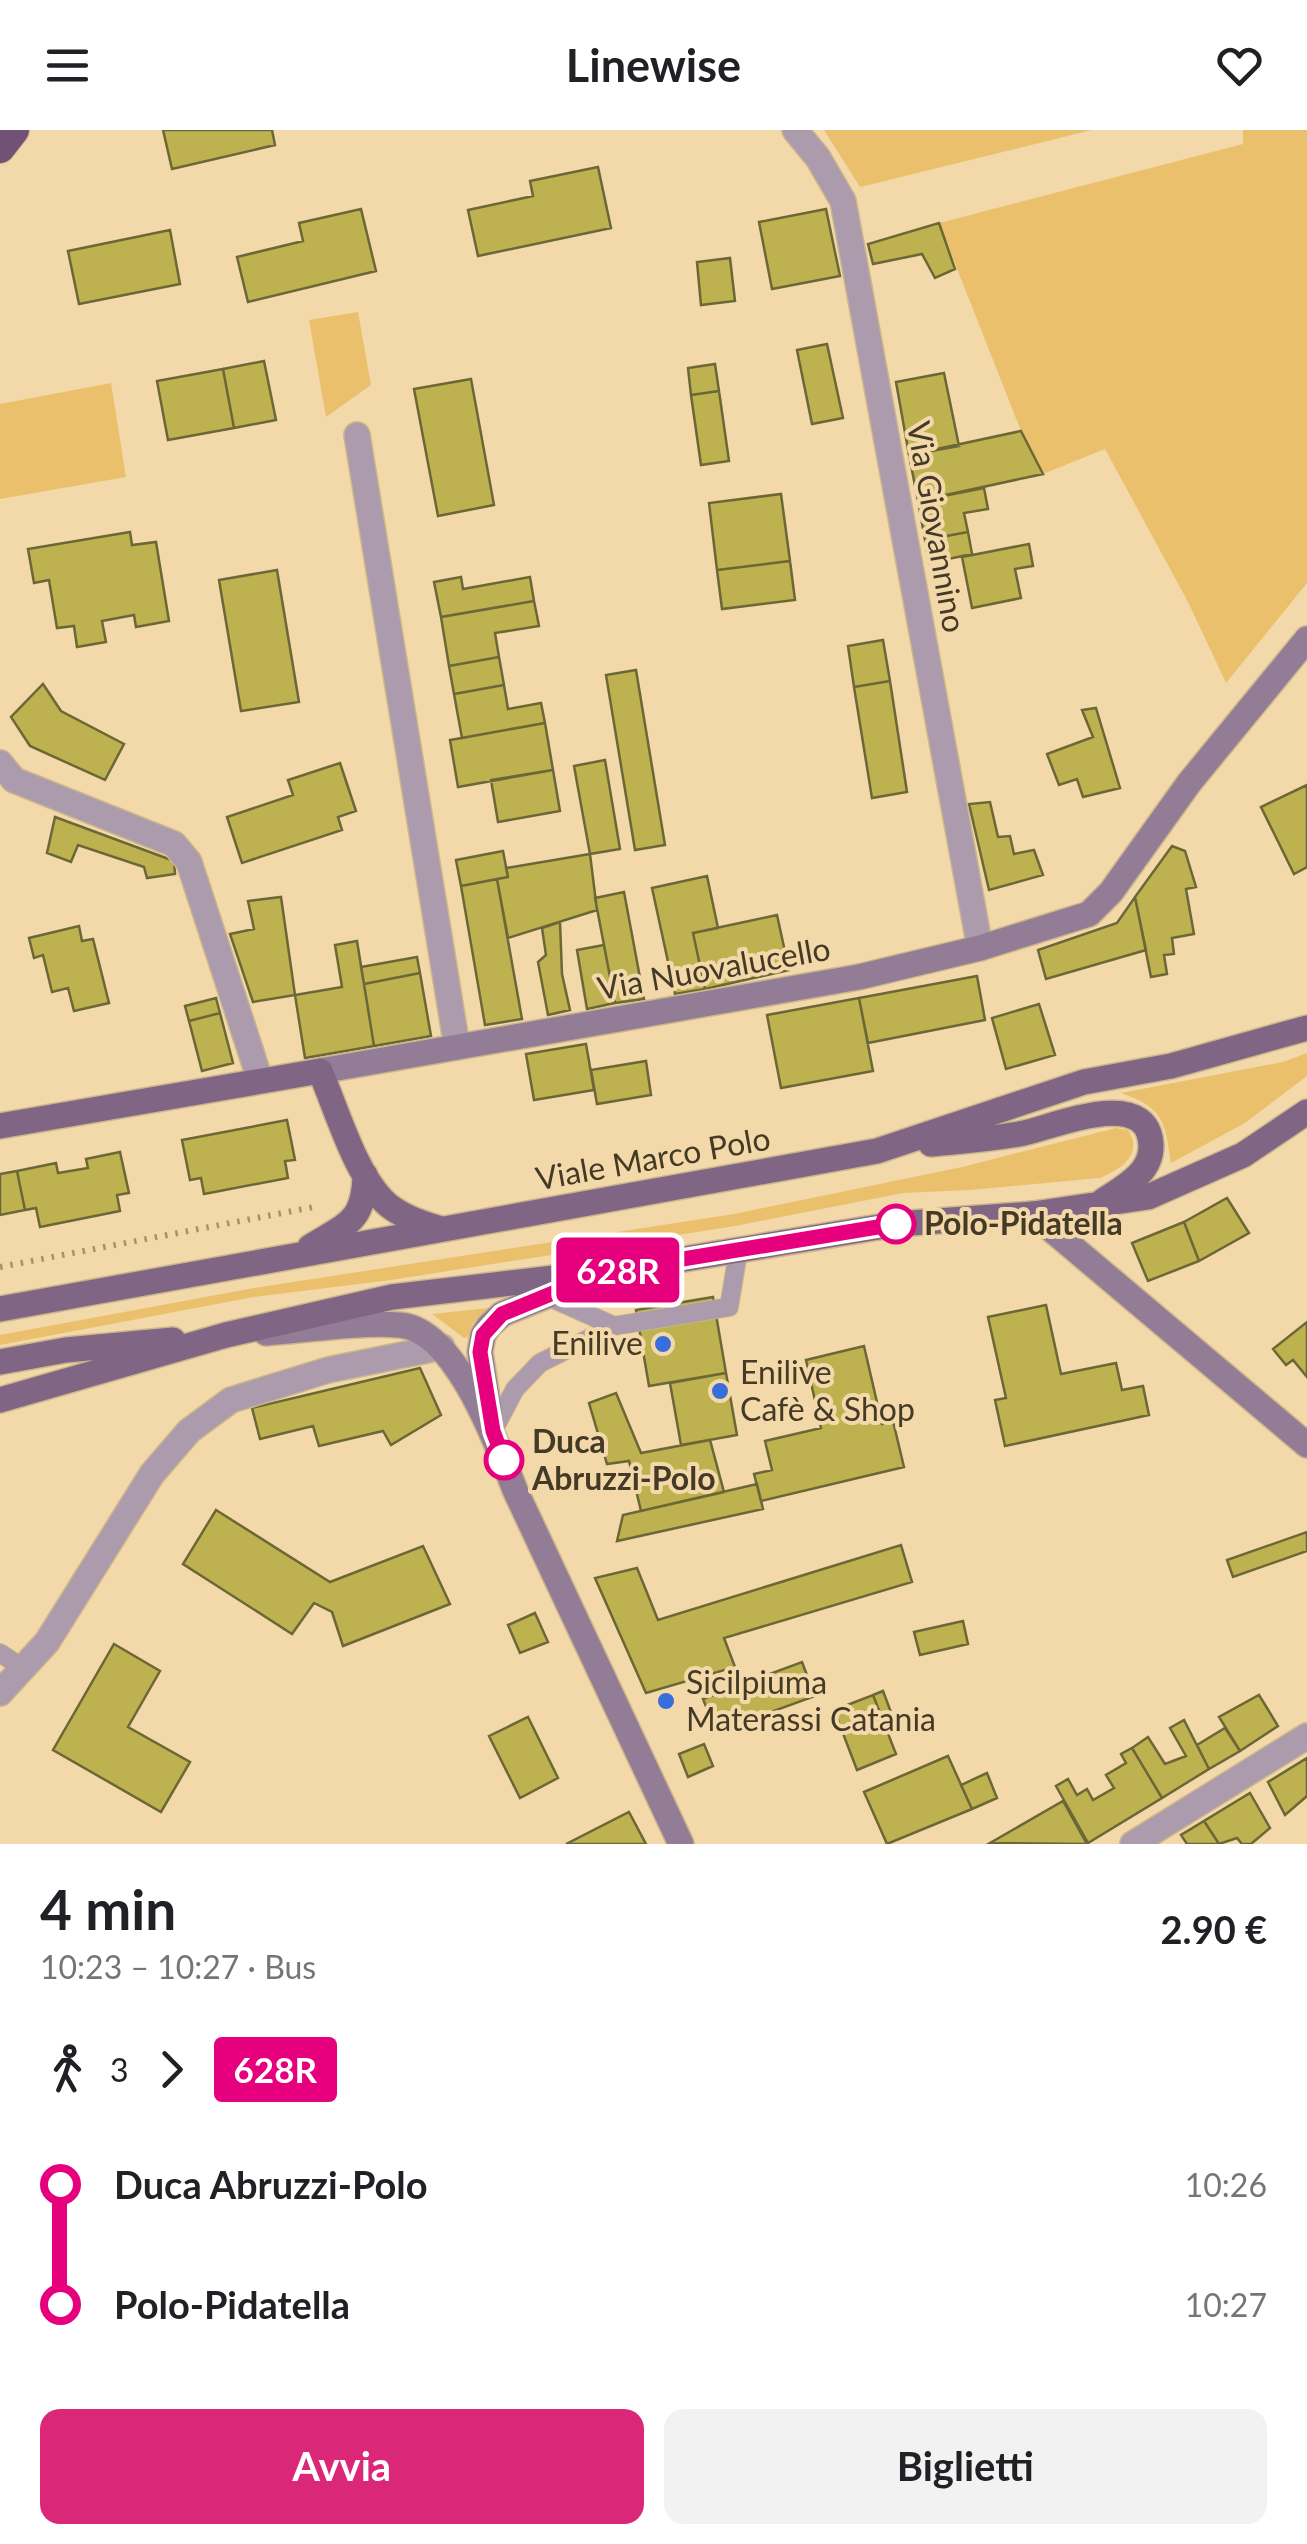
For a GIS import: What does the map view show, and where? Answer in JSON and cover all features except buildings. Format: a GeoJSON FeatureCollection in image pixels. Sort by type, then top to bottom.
{"type":"FeatureCollection","features":[{"type":"Feature","properties":{"kind":"highway"},"geometry":{"type":"LineString","coordinates":[[0,148],[14,130]]}},
{"type":"Feature","properties":{"kind":"main road","name":"Via Nuovalucello"},"geometry":{"type":"LineString","coordinates":[[0,1126],[859,977],[980,948],[1088,914],[1111,892],[1189,783],[1307,639]]}},
{"type":"Feature","properties":{"kind":"main road","name":"Viale Marco Polo"},"geometry":{"type":"LineString","coordinates":[[0,1309],[878,1151],[1084,1082],[1170,1066],[1307,1028]]}},
{"type":"Feature","properties":{"kind":"main road"},"geometry":{"type":"LineString","coordinates":[[320,1071],[364,1175],[385,1203],[405,1216],[443,1229]]}},
{"type":"Feature","properties":{"kind":"main road"},"geometry":{"type":"LineString","coordinates":[[878,1151],[1021,1134],[1097,1114],[1119,1112],[1136,1117],[1147,1128],[1150,1160],[1135,1179],[1095,1206]]}},
{"type":"Feature","properties":{"kind":"main road"},"geometry":{"type":"LineString","coordinates":[[0,1400],[226,1335],[392,1297],[738,1253],[897,1224],[1032,1214],[1148,1197],[1243,1155],[1307,1112]]}},
{"type":"Feature","properties":{"kind":"main road"},"geometry":{"type":"LineString","coordinates":[[298,1255],[356,1217],[364,1200],[364,1175]]}},
{"type":"Feature","properties":{"kind":"main road"},"geometry":{"type":"LineString","coordinates":[[1032,1214],[1307,1445]]}},
{"type":"Feature","properties":{"kind":"main road"},"geometry":{"type":"LineString","coordinates":[[493,1431],[481,1367],[483,1335],[502,1314],[604,1272]]}},
{"type":"Feature","properties":{"kind":"main road"},"geometry":{"type":"LineString","coordinates":[[0,1362],[66,1350],[400,1324],[416,1329],[442,1347],[493,1431],[515,1490],[681,1844]]}},
{"type":"Feature","properties":{"kind":"street","name":"Via Giovannino"},"geometry":{"type":"LineString","coordinates":[[796,130],[843,201],[980,948]]}},
{"type":"Feature","properties":{"kind":"street"},"geometry":{"type":"LineString","coordinates":[[357,435],[458,1047]]}},
{"type":"Feature","properties":{"kind":"street"},"geometry":{"type":"LineString","coordinates":[[0,763],[14,780],[174,844],[182,853],[189,862],[260,1080]]}},
{"type":"Feature","properties":{"kind":"street"},"geometry":{"type":"LineString","coordinates":[[0,1692],[46,1642],[152,1474],[189,1430],[232,1400],[328,1370],[442,1347]]}},
{"type":"Feature","properties":{"kind":"street"},"geometry":{"type":"LineString","coordinates":[[1133,1844],[1307,1736]]}},
{"type":"Feature","properties":{"kind":"lane"},"geometry":{"type":"LineString","coordinates":[[493,1431],[515,1389],[540,1362],[614,1326],[730,1307],[738,1253]]}},
{"type":"Feature","properties":{"kind":"lane"},"geometry":{"type":"LineString","coordinates":[[550,1297],[614,1326]]}},
{"type":"Feature","properties":{"kind":"lane"},"geometry":{"type":"LineString","coordinates":[[0,1653],[24,1669]]}},
{"type":"Feature","properties":{"kind":"path"},"geometry":{"type":"LineString","coordinates":[[0,1267],[320,1206]]}},
{"type":"Feature","properties":{"kind":"shaded area"},"geometry":{"type":"Polygon","coordinates":[[[824,130],[1092,130],[860,187],[824,130]]]}},
{"type":"Feature","properties":{"kind":"shaded area"},"geometry":{"type":"Polygon","coordinates":[[[1243,130],[1307,130],[1307,583],[1226,683],[1188,602],[1105,449],[1043,474],[1021,431],[939,223],[1243,144],[1243,130]]]}},
{"type":"Feature","properties":{"kind":"shaded area"},"geometry":{"type":"Polygon","coordinates":[[[358,312],[371,385],[326,417],[309,320],[358,312]]]}},
{"type":"Feature","properties":{"kind":"shaded area"},"geometry":{"type":"Polygon","coordinates":[[[111,383],[126,477],[0,499],[0,404],[111,383]]]}},
{"type":"Feature","properties":{"kind":"shaded area"},"geometry":{"type":"Polygon","coordinates":[[[1307,1053],[1307,1076],[1245,1123],[1171,1163],[1160,1118],[1146,1104],[1121,1093],[1283,1062],[1307,1053]]]}},
{"type":"Feature","properties":{"kind":"shaded area"},"geometry":{"type":"Polygon","coordinates":[[[1116,1128],[1128,1130],[1132,1153],[1122,1165],[1100,1178],[903,1193],[735,1226],[391,1280],[254,1297],[0,1345],[0,1335],[254,1288],[734,1214],[962,1167],[1116,1128]]]}},
{"type":"Feature","properties":{"kind":"shaded area"},"geometry":{"type":"Polygon","coordinates":[[[489,1308],[464,1338],[432,1314],[489,1308]]]}},
{"type":"Feature","properties":{"kind":"bus line","name":"628R"},"geometry":{"type":"LineString","coordinates":[[504,1460],[493,1431],[480,1352],[483,1335],[502,1314],[604,1272],[896,1224]]}},
{"type":"Feature","properties":{"kind":"place","name":"Polo-Pidatella"},"geometry":{"type":"Point","coordinates":[896,1224]}},
{"type":"Feature","properties":{"kind":"place","name":"Enilive"},"geometry":{"type":"Point","coordinates":[663,1344]}},
{"type":"Feature","properties":{"kind":"place","name":"Enilive Cafè & Shop"},"geometry":{"type":"Point","coordinates":[720,1391]}},
{"type":"Feature","properties":{"kind":"place","name":"Duca Abruzzi-Polo"},"geometry":{"type":"Point","coordinates":[504,1460]}},
{"type":"Feature","properties":{"kind":"place","name":"Sicilpiuma Materassi Catania"},"geometry":{"type":"Point","coordinates":[666,1701]}}]}
